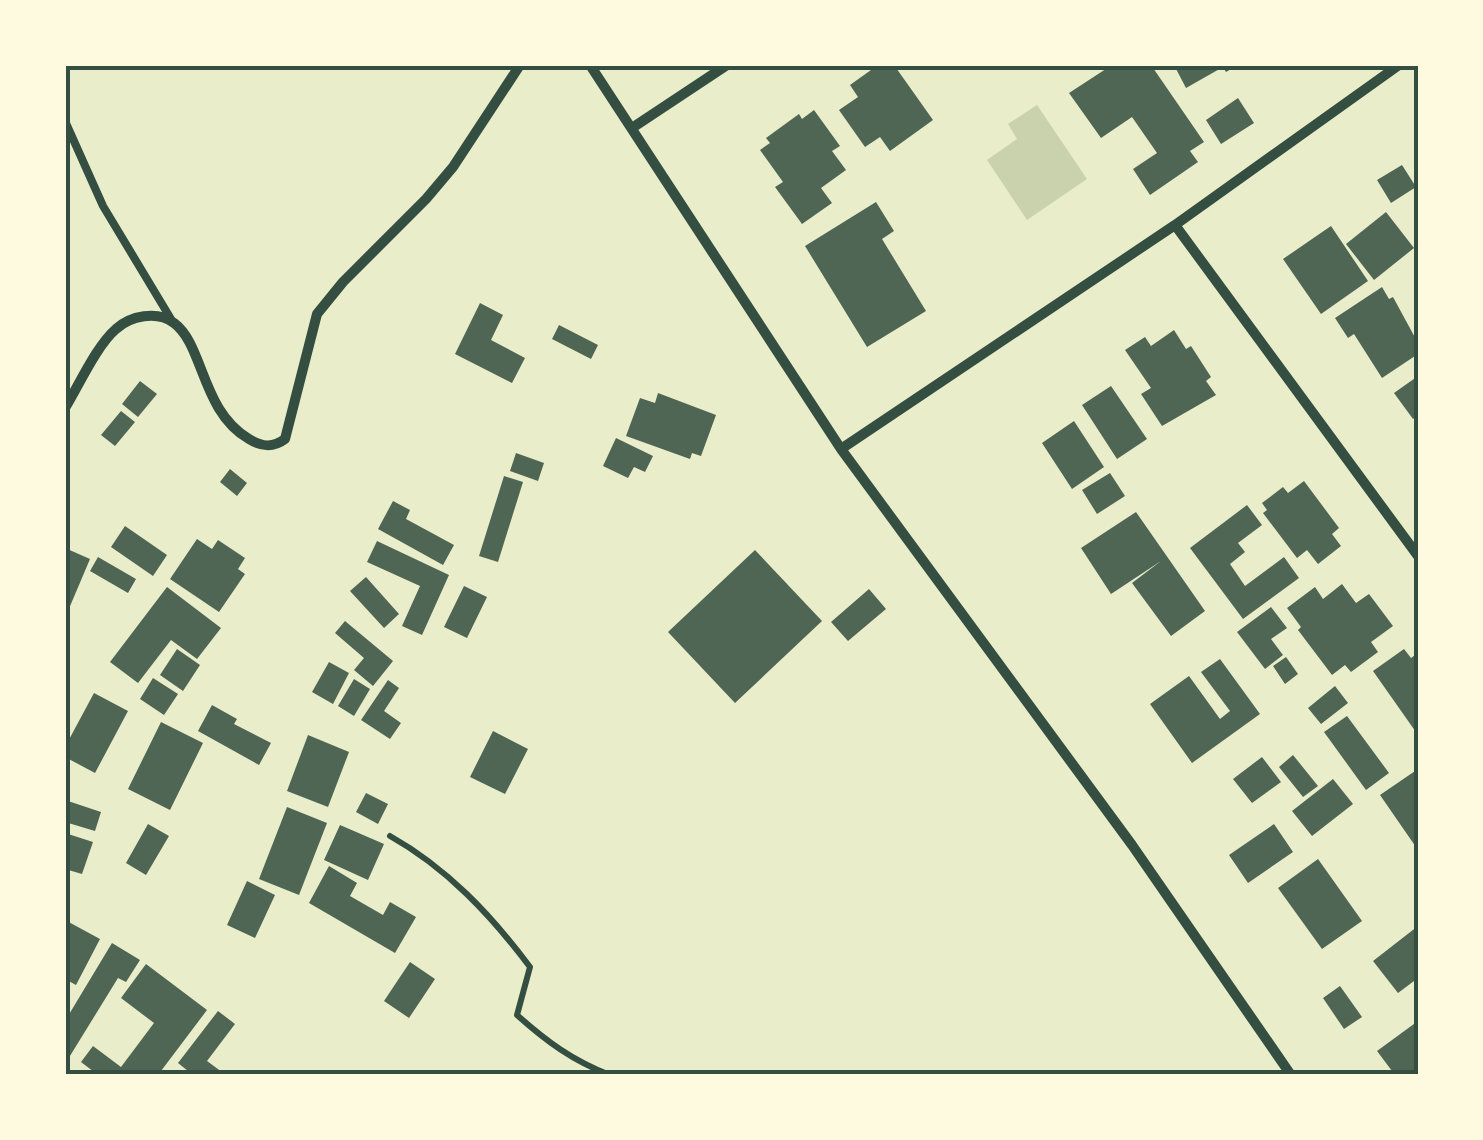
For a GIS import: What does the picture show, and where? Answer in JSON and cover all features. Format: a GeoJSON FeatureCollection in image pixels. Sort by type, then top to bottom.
{"type":"FeatureCollection","features":[{"type":"Feature","properties":{"kind":"street"},"geometry":{"type":"LineString","coordinates":[[65,408],[112,331],[130,318],[148,315],[173,322],[187,340],[222,414],[244,436],[260,445],[276,445],[285,439],[317,314],[453,167],[520,65]]}},
{"type":"Feature","properties":{"kind":"street"},"geometry":{"type":"LineString","coordinates":[[590,65],[840,449],[1132,845],[1291,1075]]}},
{"type":"Feature","properties":{"kind":"street"},"geometry":{"type":"LineString","coordinates":[[632,128],[726,65]]}},
{"type":"Feature","properties":{"kind":"street"},"geometry":{"type":"LineString","coordinates":[[840,449],[1175,225],[1399,65]]}},
{"type":"Feature","properties":{"kind":"street"},"geometry":{"type":"LineString","coordinates":[[1175,225],[1418,556]]}},
{"type":"Feature","properties":{"kind":"lane"},"geometry":{"type":"LineString","coordinates":[[65,121],[103,206],[173,322]]}},
{"type":"Feature","properties":{"kind":"path"},"geometry":{"type":"LineString","coordinates":[[390,836],[420,852],[454,880],[530,967],[517,1015],[580,1064],[610,1075]]}},
{"type":"Feature","properties":{"kind":"green space"},"geometry":{"type":"Polygon","coordinates":[[[1037,105],[1087,179],[1027,220],[987,160],[1017,139],[1008,124],[1037,105]]]}},
{"type":"Feature","properties":{"kind":"building"},"geometry":{"type":"Polygon","coordinates":[[[878,65],[894,65],[933,120],[890,151],[880,137],[865,147],[839,110],[858,97],[850,85],[878,65]]]}},
{"type":"Feature","properties":{"kind":"building"},"geometry":{"type":"Polygon","coordinates":[[[1112,65],[1151,65],[1204,142],[1190,151],[1198,162],[1150,195],[1133,169],[1157,153],[1132,117],[1101,138],[1069,93],[1112,65]]]}},
{"type":"Feature","properties":{"kind":"building"},"geometry":{"type":"Polygon","coordinates":[[[1174,65],[1238,65],[1226,72],[1223,67],[1186,88],[1174,65]]]}},
{"type":"Feature","properties":{"kind":"building"},"geometry":{"type":"Polygon","coordinates":[[[1238,98],[1254,123],[1221,144],[1206,120],[1238,98]]]}},
{"type":"Feature","properties":{"kind":"building"},"geometry":{"type":"Polygon","coordinates":[[[814,110],[840,146],[832,151],[846,170],[821,188],[832,203],[802,224],[775,187],[783,182],[760,150],[770,143],[766,138],[799,114],[802,119],[814,110]]]}},
{"type":"Feature","properties":{"kind":"building"},"geometry":{"type":"Polygon","coordinates":[[[1402,165],[1416,187],[1391,203],[1377,180],[1402,165]]]}},
{"type":"Feature","properties":{"kind":"building"},"geometry":{"type":"Polygon","coordinates":[[[876,202],[894,231],[882,239],[926,311],[867,347],[805,246],[876,202]]]}},
{"type":"Feature","properties":{"kind":"building"},"geometry":{"type":"Polygon","coordinates":[[[1386,212],[1414,248],[1374,280],[1346,244],[1386,212]]]}},
{"type":"Feature","properties":{"kind":"building"},"geometry":{"type":"Polygon","coordinates":[[[1331,226],[1368,281],[1321,314],[1283,259],[1331,226]]]}},
{"type":"Feature","properties":{"kind":"building"},"geometry":{"type":"Polygon","coordinates":[[[1382,287],[1389,299],[1393,297],[1418,343],[1418,354],[1382,378],[1354,334],[1348,338],[1335,318],[1382,287]]]}},
{"type":"Feature","properties":{"kind":"building"},"geometry":{"type":"Polygon","coordinates":[[[480,303],[503,315],[491,340],[525,358],[512,383],[455,354],[480,303]]]}},
{"type":"Feature","properties":{"kind":"building"},"geometry":{"type":"Polygon","coordinates":[[[559,325],[598,345],[591,359],[552,339],[559,325]]]}},
{"type":"Feature","properties":{"kind":"building"},"geometry":{"type":"Polygon","coordinates":[[[1174,330],[1186,349],[1191,346],[1211,377],[1206,381],[1216,395],[1162,426],[1141,394],[1151,388],[1125,350],[1145,337],[1151,346],[1174,330]]]}},
{"type":"Feature","properties":{"kind":"building"},"geometry":{"type":"Polygon","coordinates":[[[1418,376],[1418,415],[1413,419],[1394,393],[1418,376]]]}},
{"type":"Feature","properties":{"kind":"building"},"geometry":{"type":"Polygon","coordinates":[[[140,381],[157,394],[138,417],[122,404],[140,381]]]}},
{"type":"Feature","properties":{"kind":"building"},"geometry":{"type":"Polygon","coordinates":[[[1111,386],[1147,439],[1117,459],[1082,405],[1111,386]]]}},
{"type":"Feature","properties":{"kind":"building"},"geometry":{"type":"Polygon","coordinates":[[[658,393],[716,415],[701,456],[692,453],[690,459],[626,436],[640,398],[655,403],[658,393]]]}},
{"type":"Feature","properties":{"kind":"building"},"geometry":{"type":"Polygon","coordinates":[[[121,411],[135,422],[115,446],[101,435],[121,411]]]}},
{"type":"Feature","properties":{"kind":"building"},"geometry":{"type":"Polygon","coordinates":[[[1074,421],[1104,467],[1072,489],[1042,443],[1074,421]]]}},
{"type":"Feature","properties":{"kind":"building"},"geometry":{"type":"Polygon","coordinates":[[[616,438],[653,456],[645,472],[634,467],[628,478],[603,466],[616,438]]]}},
{"type":"Feature","properties":{"kind":"building"},"geometry":{"type":"Polygon","coordinates":[[[516,453],[544,463],[538,481],[510,471],[516,453]]]}},
{"type":"Feature","properties":{"kind":"building"},"geometry":{"type":"Polygon","coordinates":[[[230,469],[247,483],[237,496],[220,482],[230,469]]]}},
{"type":"Feature","properties":{"kind":"building"},"geometry":{"type":"Polygon","coordinates":[[[1110,473],[1125,496],[1097,514],[1082,490],[1110,473]]]}},
{"type":"Feature","properties":{"kind":"building"},"geometry":{"type":"Polygon","coordinates":[[[504,476],[523,482],[498,562],[479,556],[504,476]]]}},
{"type":"Feature","properties":{"kind":"building"},"geometry":{"type":"Polygon","coordinates":[[[1304,481],[1339,528],[1332,534],[1341,546],[1318,564],[1307,550],[1297,558],[1263,513],[1267,510],[1262,503],[1283,487],[1288,493],[1304,481]]]}},
{"type":"Feature","properties":{"kind":"building"},"geometry":{"type":"Polygon","coordinates":[[[393,501],[410,510],[406,519],[454,545],[443,565],[378,529],[393,501]]]}},
{"type":"Feature","properties":{"kind":"building"},"geometry":{"type":"Polygon","coordinates":[[[1247,505],[1262,525],[1238,543],[1245,552],[1230,564],[1245,586],[1284,557],[1299,578],[1243,619],[1190,548],[1247,505]]]}},
{"type":"Feature","properties":{"kind":"building"},"geometry":{"type":"Polygon","coordinates":[[[1136,512],[1205,611],[1171,636],[1132,583],[1161,561],[1111,594],[1081,548],[1136,512]]]}},
{"type":"Feature","properties":{"kind":"building"},"geometry":{"type":"Polygon","coordinates":[[[125,526],[167,555],[153,576],[111,547],[125,526]]]}},
{"type":"Feature","properties":{"kind":"building"},"geometry":{"type":"Polygon","coordinates":[[[197,539],[212,549],[218,540],[245,558],[238,569],[245,574],[219,612],[170,579],[197,539]]]}},
{"type":"Feature","properties":{"kind":"building"},"geometry":{"type":"Polygon","coordinates":[[[377,541],[449,575],[422,635],[402,626],[420,586],[367,562],[377,541]]]}},
{"type":"Feature","properties":{"kind":"building"},"geometry":{"type":"Polygon","coordinates":[[[65,548],[90,559],[65,618],[65,548]]]}},
{"type":"Feature","properties":{"kind":"building"},"geometry":{"type":"Polygon","coordinates":[[[755,550],[822,621],[735,703],[668,632],[755,550]]]}},
{"type":"Feature","properties":{"kind":"building"},"geometry":{"type":"Polygon","coordinates":[[[98,557],[136,579],[128,593],[90,571],[98,557]]]}},
{"type":"Feature","properties":{"kind":"building"},"geometry":{"type":"Polygon","coordinates":[[[366,577],[399,614],[384,628],[350,591],[366,577]]]}},
{"type":"Feature","properties":{"kind":"building"},"geometry":{"type":"Polygon","coordinates":[[[1342,584],[1356,603],[1369,594],[1393,626],[1371,642],[1378,652],[1351,672],[1345,665],[1332,675],[1298,630],[1301,627],[1287,608],[1315,587],[1323,599],[1342,584]]]}},
{"type":"Feature","properties":{"kind":"building"},"geometry":{"type":"Polygon","coordinates":[[[464,586],[487,597],[467,638],[444,627],[464,586]]]}},
{"type":"Feature","properties":{"kind":"building"},"geometry":{"type":"Polygon","coordinates":[[[167,587],[221,628],[197,659],[171,640],[138,683],[110,662],[167,587]]]}},
{"type":"Feature","properties":{"kind":"building"},"geometry":{"type":"Polygon","coordinates":[[[869,589],[886,609],[848,641],[831,622],[869,589]]]}},
{"type":"Feature","properties":{"kind":"building"},"geometry":{"type":"Polygon","coordinates":[[[1271,607],[1287,628],[1271,639],[1283,655],[1265,669],[1237,632],[1271,607]]]}},
{"type":"Feature","properties":{"kind":"building"},"geometry":{"type":"Polygon","coordinates":[[[345,621],[393,661],[373,686],[354,670],[364,658],[335,633],[345,621]]]}},
{"type":"Feature","properties":{"kind":"building"},"geometry":{"type":"Polygon","coordinates":[[[177,649],[200,665],[183,691],[160,675],[177,649]]]}},
{"type":"Feature","properties":{"kind":"building"},"geometry":{"type":"Polygon","coordinates":[[[1404,649],[1411,658],[1418,653],[1418,735],[1373,671],[1404,649]]]}},
{"type":"Feature","properties":{"kind":"building"},"geometry":{"type":"Polygon","coordinates":[[[1286,657],[1298,674],[1285,684],[1273,666],[1286,657]]]}},
{"type":"Feature","properties":{"kind":"building"},"geometry":{"type":"Polygon","coordinates":[[[1220,659],[1260,714],[1192,763],[1150,704],[1189,676],[1220,719],[1230,711],[1201,672],[1220,659]]]}},
{"type":"Feature","properties":{"kind":"building"},"geometry":{"type":"Polygon","coordinates":[[[329,662],[349,673],[333,704],[312,692],[329,662]]]}},
{"type":"Feature","properties":{"kind":"building"},"geometry":{"type":"Polygon","coordinates":[[[153,678],[178,694],[164,715],[140,699],[153,678]]]}},
{"type":"Feature","properties":{"kind":"building"},"geometry":{"type":"Polygon","coordinates":[[[354,679],[370,689],[354,716],[338,706],[354,679]]]}},
{"type":"Feature","properties":{"kind":"building"},"geometry":{"type":"Polygon","coordinates":[[[388,680],[399,688],[384,711],[401,723],[390,739],[361,720],[388,680]]]}},
{"type":"Feature","properties":{"kind":"building"},"geometry":{"type":"Polygon","coordinates":[[[1335,686],[1348,703],[1321,724],[1308,708],[1335,686]]]}},
{"type":"Feature","properties":{"kind":"building"},"geometry":{"type":"Polygon","coordinates":[[[94,693],[128,711],[95,773],[65,757],[65,747],[94,693]]]}},
{"type":"Feature","properties":{"kind":"building"},"geometry":{"type":"Polygon","coordinates":[[[212,705],[237,719],[234,724],[271,743],[259,765],[198,731],[212,705]]]}},
{"type":"Feature","properties":{"kind":"building"},"geometry":{"type":"Polygon","coordinates":[[[1347,716],[1389,773],[1366,790],[1324,732],[1347,716]]]}},
{"type":"Feature","properties":{"kind":"building"},"geometry":{"type":"Polygon","coordinates":[[[161,722],[203,743],[170,810],[128,789],[161,722]]]}},
{"type":"Feature","properties":{"kind":"building"},"geometry":{"type":"Polygon","coordinates":[[[493,731],[528,749],[505,794],[470,777],[493,731]]]}},
{"type":"Feature","properties":{"kind":"building"},"geometry":{"type":"Polygon","coordinates":[[[308,735],[349,752],[328,807],[287,791],[308,735]]]}},
{"type":"Feature","properties":{"kind":"building"},"geometry":{"type":"Polygon","coordinates":[[[1293,755],[1318,786],[1303,797],[1279,767],[1293,755]]]}},
{"type":"Feature","properties":{"kind":"building"},"geometry":{"type":"Polygon","coordinates":[[[1262,757],[1281,782],[1252,803],[1233,779],[1262,757]]]}},
{"type":"Feature","properties":{"kind":"building"},"geometry":{"type":"Polygon","coordinates":[[[1418,769],[1418,850],[1380,795],[1418,769]]]}},
{"type":"Feature","properties":{"kind":"building"},"geometry":{"type":"Polygon","coordinates":[[[1333,779],[1353,804],[1312,836],[1292,811],[1333,779]]]}},
{"type":"Feature","properties":{"kind":"building"},"geometry":{"type":"Polygon","coordinates":[[[366,793],[388,804],[378,824],[356,812],[366,793]]]}},
{"type":"Feature","properties":{"kind":"building"},"geometry":{"type":"Polygon","coordinates":[[[65,800],[101,812],[95,831],[65,822],[65,800]]]}},
{"type":"Feature","properties":{"kind":"building"},"geometry":{"type":"Polygon","coordinates":[[[287,807],[327,823],[299,895],[259,879],[287,807]]]}},
{"type":"Feature","properties":{"kind":"building"},"geometry":{"type":"Polygon","coordinates":[[[148,824],[169,836],[146,875],[126,863],[148,824]]]}},
{"type":"Feature","properties":{"kind":"building"},"geometry":{"type":"Polygon","coordinates":[[[1274,824],[1293,852],[1248,883],[1229,855],[1274,824]]]}},
{"type":"Feature","properties":{"kind":"building"},"geometry":{"type":"Polygon","coordinates":[[[340,825],[384,844],[368,880],[324,860],[340,825]]]}},
{"type":"Feature","properties":{"kind":"building"},"geometry":{"type":"Polygon","coordinates":[[[65,833],[93,842],[82,874],[65,869],[65,833]]]}},
{"type":"Feature","properties":{"kind":"building"},"geometry":{"type":"Polygon","coordinates":[[[1318,859],[1362,921],[1322,949],[1278,888],[1318,859]]]}},
{"type":"Feature","properties":{"kind":"building"},"geometry":{"type":"Polygon","coordinates":[[[329,866],[357,883],[350,896],[383,915],[390,902],[416,917],[395,953],[309,903],[329,866]]]}},
{"type":"Feature","properties":{"kind":"building"},"geometry":{"type":"Polygon","coordinates":[[[247,881],[275,895],[255,938],[227,925],[247,881]]]}},
{"type":"Feature","properties":{"kind":"building"},"geometry":{"type":"Polygon","coordinates":[[[65,920],[100,939],[76,985],[65,979],[65,920]]]}},
{"type":"Feature","properties":{"kind":"building"},"geometry":{"type":"Polygon","coordinates":[[[1418,926],[1418,978],[1398,993],[1373,961],[1418,926]]]}},
{"type":"Feature","properties":{"kind":"building"},"geometry":{"type":"Polygon","coordinates":[[[112,943],[140,960],[126,982],[118,978],[65,1064],[65,1021],[112,943]]]}},
{"type":"Feature","properties":{"kind":"building"},"geometry":{"type":"Polygon","coordinates":[[[410,962],[435,979],[409,1018],[384,1001],[410,962]]]}},
{"type":"Feature","properties":{"kind":"building"},"geometry":{"type":"Polygon","coordinates":[[[146,964],[207,1010],[158,1075],[98,1075],[81,1062],[93,1046],[121,1067],[154,1023],[121,998],[146,964]]]}},
{"type":"Feature","properties":{"kind":"building"},"geometry":{"type":"Polygon","coordinates":[[[1340,986],[1362,1017],[1344,1029],[1323,998],[1340,986]]]}},
{"type":"Feature","properties":{"kind":"building"},"geometry":{"type":"Polygon","coordinates":[[[218,1011],[235,1024],[207,1061],[226,1075],[193,1075],[178,1063],[218,1011]]]}},
{"type":"Feature","properties":{"kind":"building"},"geometry":{"type":"Polygon","coordinates":[[[1418,1021],[1418,1075],[1395,1075],[1377,1051],[1418,1021]]]}}]}
